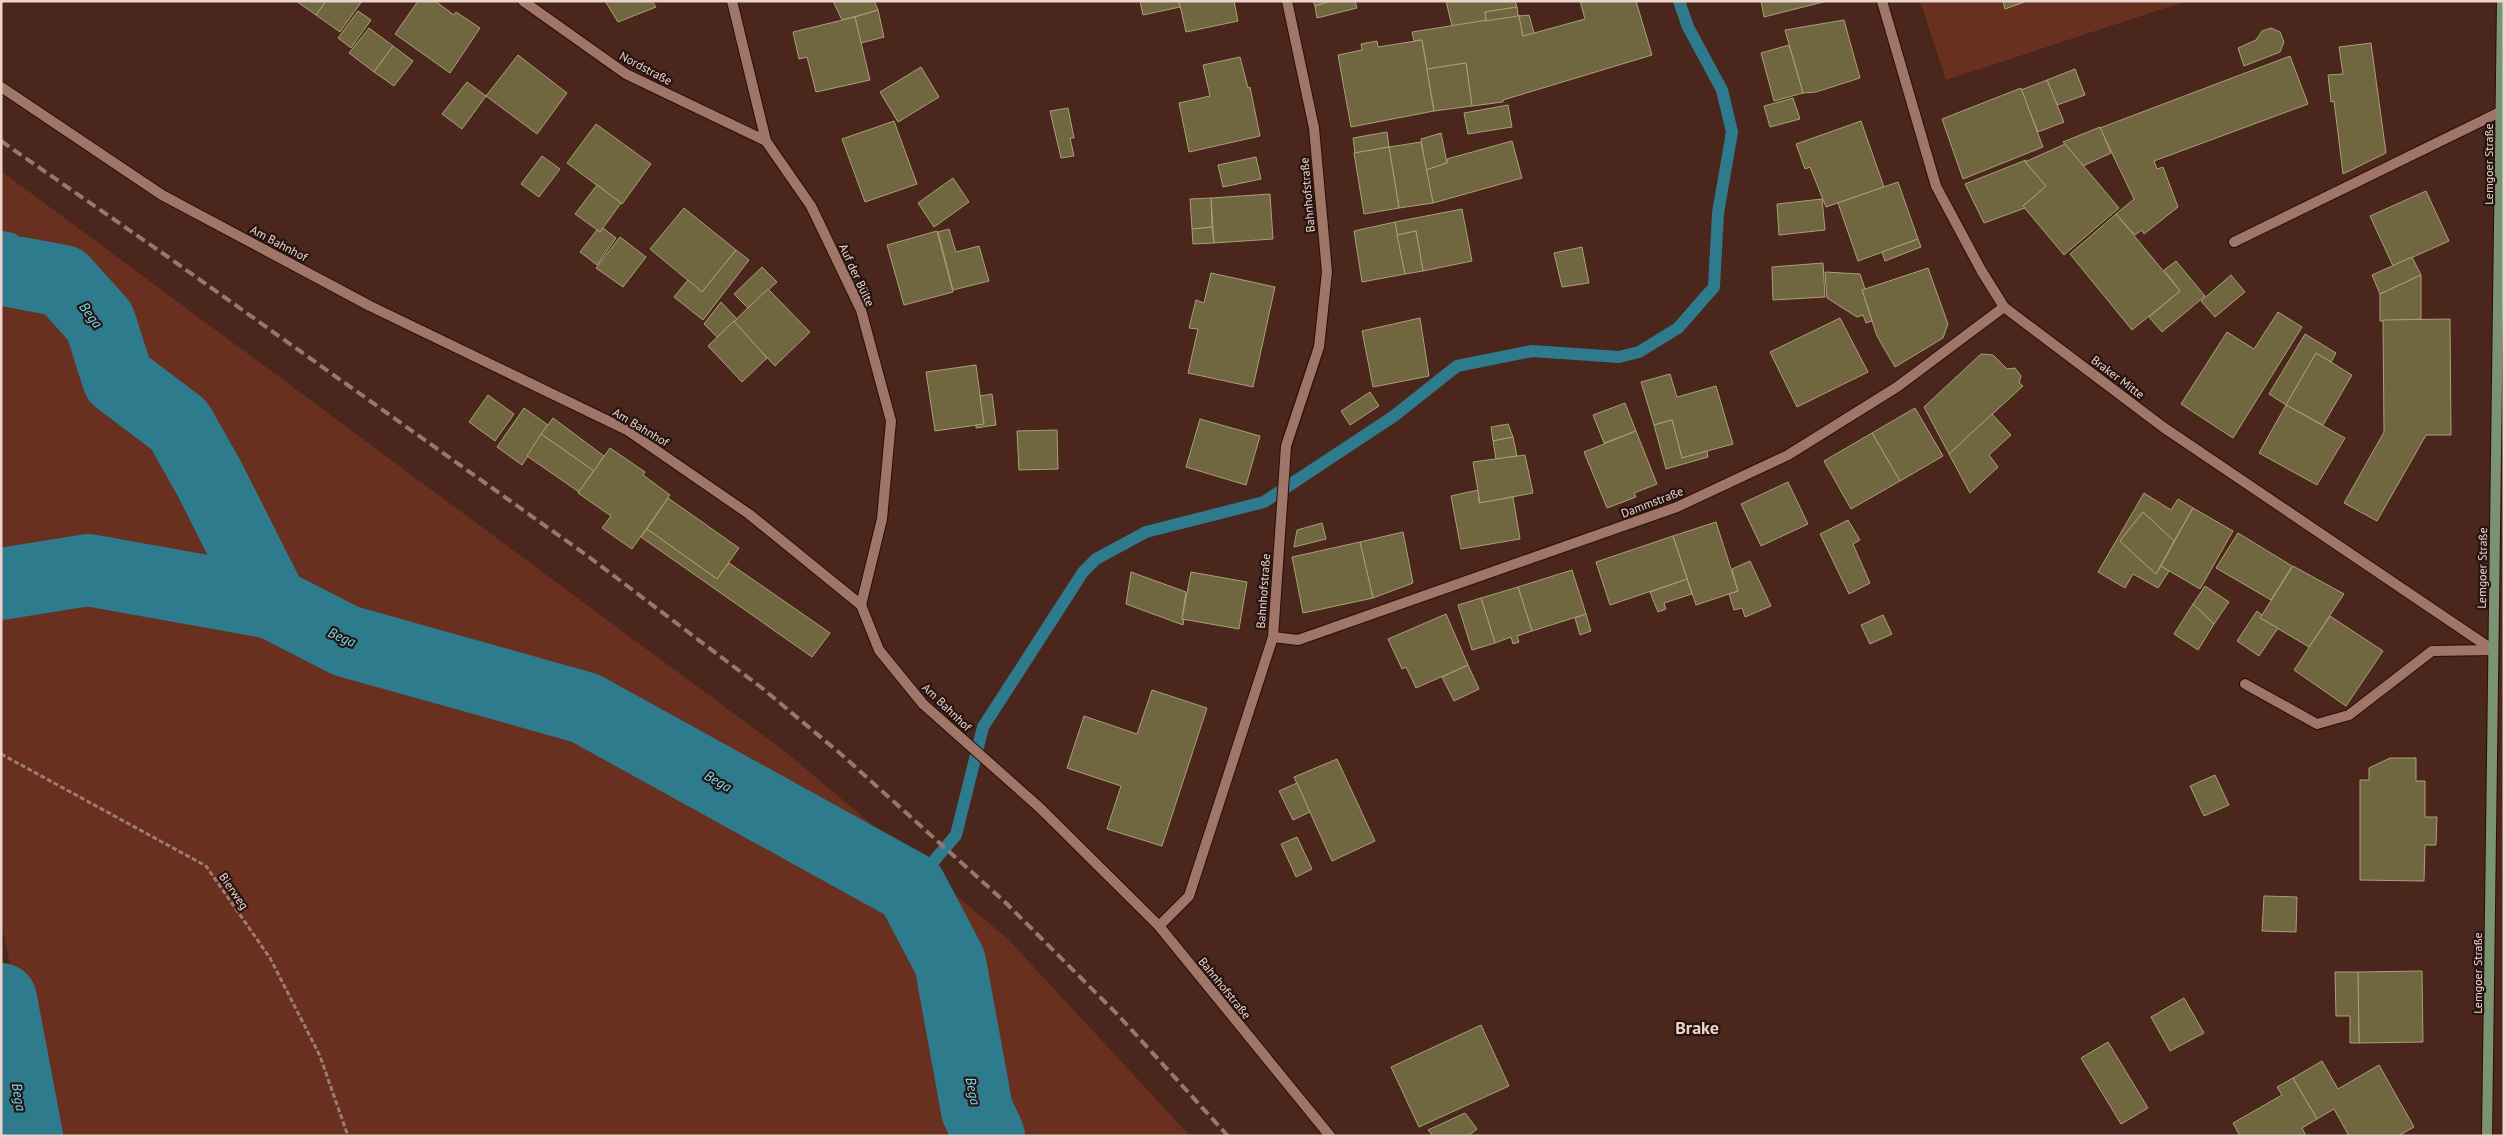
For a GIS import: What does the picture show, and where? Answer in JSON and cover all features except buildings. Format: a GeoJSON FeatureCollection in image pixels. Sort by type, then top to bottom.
{"type":"FeatureCollection","features":[{"type":"Feature","properties":{"kind":"main road","name":"Lemgoer Straße"},"geometry":{"type":"LineString","coordinates":[[2488,1136],[2492,650],[2500,422],[2502,1]]}},
{"type":"Feature","properties":{"kind":"street","name":"Nordstraße"},"geometry":{"type":"LineString","coordinates":[[523,1],[626,74],[766,141]]}},
{"type":"Feature","properties":{"kind":"street","name":"Auf der Bülte"},"geometry":{"type":"LineString","coordinates":[[732,1],[766,141],[811,206],[861,310],[891,421],[882,519],[861,605]]}},
{"type":"Feature","properties":{"kind":"street","name":"Bahnhofstraße"},"geometry":{"type":"LineString","coordinates":[[1287,1],[1314,128],[1326,272],[1319,346],[1286,446],[1273,637],[1189,896],[1159,926],[1330,1136]]}},
{"type":"Feature","properties":{"kind":"street","name":"Braker Mitte"},"geometry":{"type":"LineString","coordinates":[[1882,1],[1936,186],[1981,270],[2004,306],[2163,427],[2492,650]]}},
{"type":"Feature","properties":{"kind":"street","name":"Am Bahnhof"},"geometry":{"type":"LineString","coordinates":[[1,87],[162,195],[370,306],[627,430],[749,514],[861,605],[879,650],[923,704],[1040,807],[1159,926]]}},
{"type":"Feature","properties":{"kind":"street"},"geometry":{"type":"LineString","coordinates":[[2234,242],[2500,112]]}},
{"type":"Feature","properties":{"kind":"street","name":"Dammstraße"},"geometry":{"type":"LineString","coordinates":[[1273,637],[1298,640],[1677,506],[1788,455],[1898,387],[2004,306]]}},
{"type":"Feature","properties":{"kind":"street"},"geometry":{"type":"LineString","coordinates":[[2245,684],[2317,724],[2349,715],[2432,651],[2492,650]]}},
{"type":"Feature","properties":{"kind":"path","name":"Bierweg"},"geometry":{"type":"LineString","coordinates":[[1,754],[206,866],[270,958],[320,1056],[348,1136]]}},
{"type":"Feature","properties":{"kind":"shaded area"},"geometry":{"type":"Polygon","coordinates":[[[1920,1],[2187,1],[1946,80],[1920,1]]]}},
{"type":"Feature","properties":{"kind":"shaded area"},"geometry":{"type":"Polygon","coordinates":[[[1,171],[787,753],[1008,939],[1190,1136],[44,1136],[1,920],[1,600],[84,586],[193,589],[194,553],[88,555],[1,570],[1,171]]]}},
{"type":"Feature","properties":{"kind":"shaded area"},"geometry":{"type":"Polygon","coordinates":[[[1,1048],[18,1136],[1,1136],[1,1048]]]}},
{"type":"Feature","properties":{"kind":"waterway"},"geometry":{"type":"LineString","coordinates":[[911,888],[956,835],[983,727],[1083,572],[1096,559],[1146,532],[1264,502],[1394,416],[1457,366],[1532,351],[1619,357],[1639,352],[1678,328],[1714,287],[1718,213],[1732,132],[1722,90],[1688,27],[1679,1]]}},
{"type":"Feature","properties":{"kind":"waterway","name":"Bega"},"geometry":{"type":"LineString","coordinates":[[1,267],[4,270],[63,281],[100,322],[118,379],[179,425],[209,478],[272,603],[346,641],[585,708],[911,888],[950,962],[977,1110],[989,1136]]}},
{"type":"Feature","properties":{"kind":"waterway","name":"Bega"},"geometry":{"type":"LineString","coordinates":[[1,584],[88,570],[272,603]]}},
{"type":"Feature","properties":{"kind":"waterway","name":"Bega"},"geometry":{"type":"LineString","coordinates":[[1,999],[27,1136]]}},
{"type":"Feature","properties":{"kind":"railway"},"geometry":{"type":"LineString","coordinates":[[1,141],[168,257],[589,557],[762,688],[842,755],[1005,902],[1118,1015],[1228,1136]]}},
{"type":"Feature","properties":{"kind":"district","name":"Brake"},"geometry":{"type":"Point","coordinates":[1697,1027]}}]}
